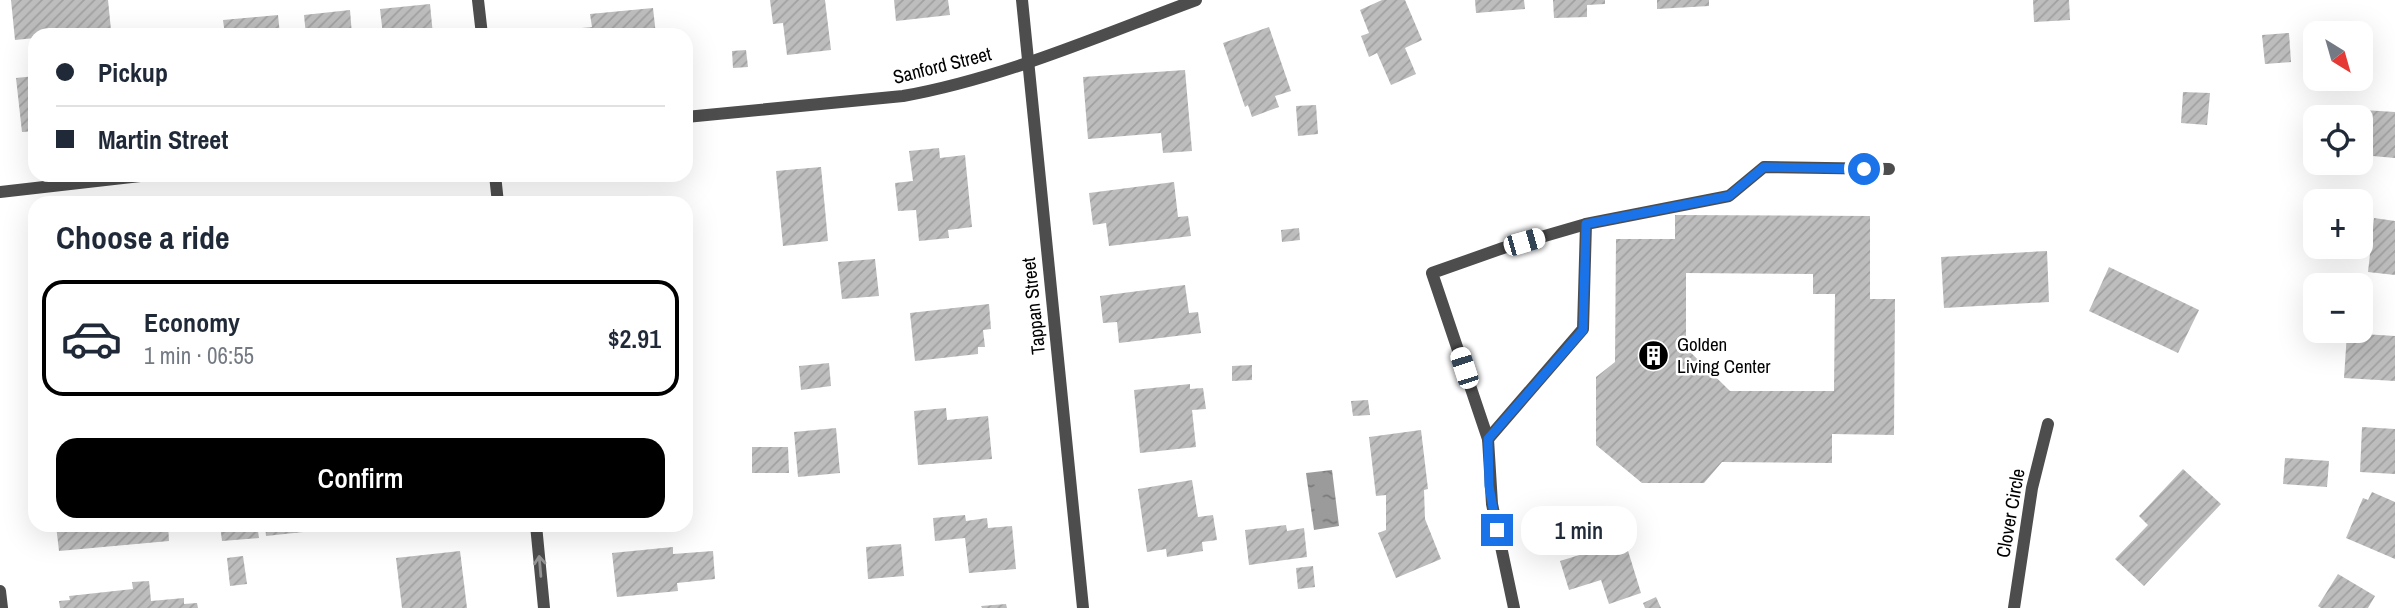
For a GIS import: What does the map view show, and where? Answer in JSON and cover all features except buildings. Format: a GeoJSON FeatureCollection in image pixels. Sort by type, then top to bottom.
{"type":"FeatureCollection","features":[{"type":"Feature","properties":{"kind":"street"},"geometry":{"type":"LineString","coordinates":[[478,0],[481,28]]}},
{"type":"Feature","properties":{"kind":"street","name":"Tappan Street"},"geometry":{"type":"LineString","coordinates":[[1022,0],[1083,608]]}},
{"type":"Feature","properties":{"kind":"street","name":"Sanford Street"},"geometry":{"type":"LineString","coordinates":[[693,116],[904,96],[967,82],[1196,0]]}},
{"type":"Feature","properties":{"kind":"street"},"geometry":{"type":"LineString","coordinates":[[1514,608],[1492,505],[1488,439],[1432,273],[1503,248],[1586,224],[1729,196],[1764,167],[1889,169]]}},
{"type":"Feature","properties":{"kind":"street"},"geometry":{"type":"LineString","coordinates":[[0,192],[88,182]]}},
{"type":"Feature","properties":{"kind":"street"},"geometry":{"type":"LineString","coordinates":[[1488,439],[1583,330],[1586,224]]}},
{"type":"Feature","properties":{"kind":"street","name":"Clover Circle"},"geometry":{"type":"LineString","coordinates":[[2014,608],[2032,488],[2048,424]]}},
{"type":"Feature","properties":{"kind":"street"},"geometry":{"type":"LineString","coordinates":[[537,532],[544,608]]}},
{"type":"Feature","properties":{"kind":"street"},"geometry":{"type":"LineString","coordinates":[[0,591],[2,608]]}},
{"type":"Feature","properties":{"kind":"water"},"geometry":{"type":"Polygon","coordinates":[[[1332,470],[1339,526],[1314,530],[1306,473],[1332,470]]]}},
{"type":"Feature","properties":{"kind":"place","name":"Golden Living Center"},"geometry":{"type":"Point","coordinates":[1654,355]}},
{"type":"Feature","properties":{"kind":"route"},"geometry":{"type":"LineString","coordinates":[[1497,530],[1489,486],[1488,439],[1583,330],[1586,224],[1729,196],[1764,167],[1864,169]]}}]}
